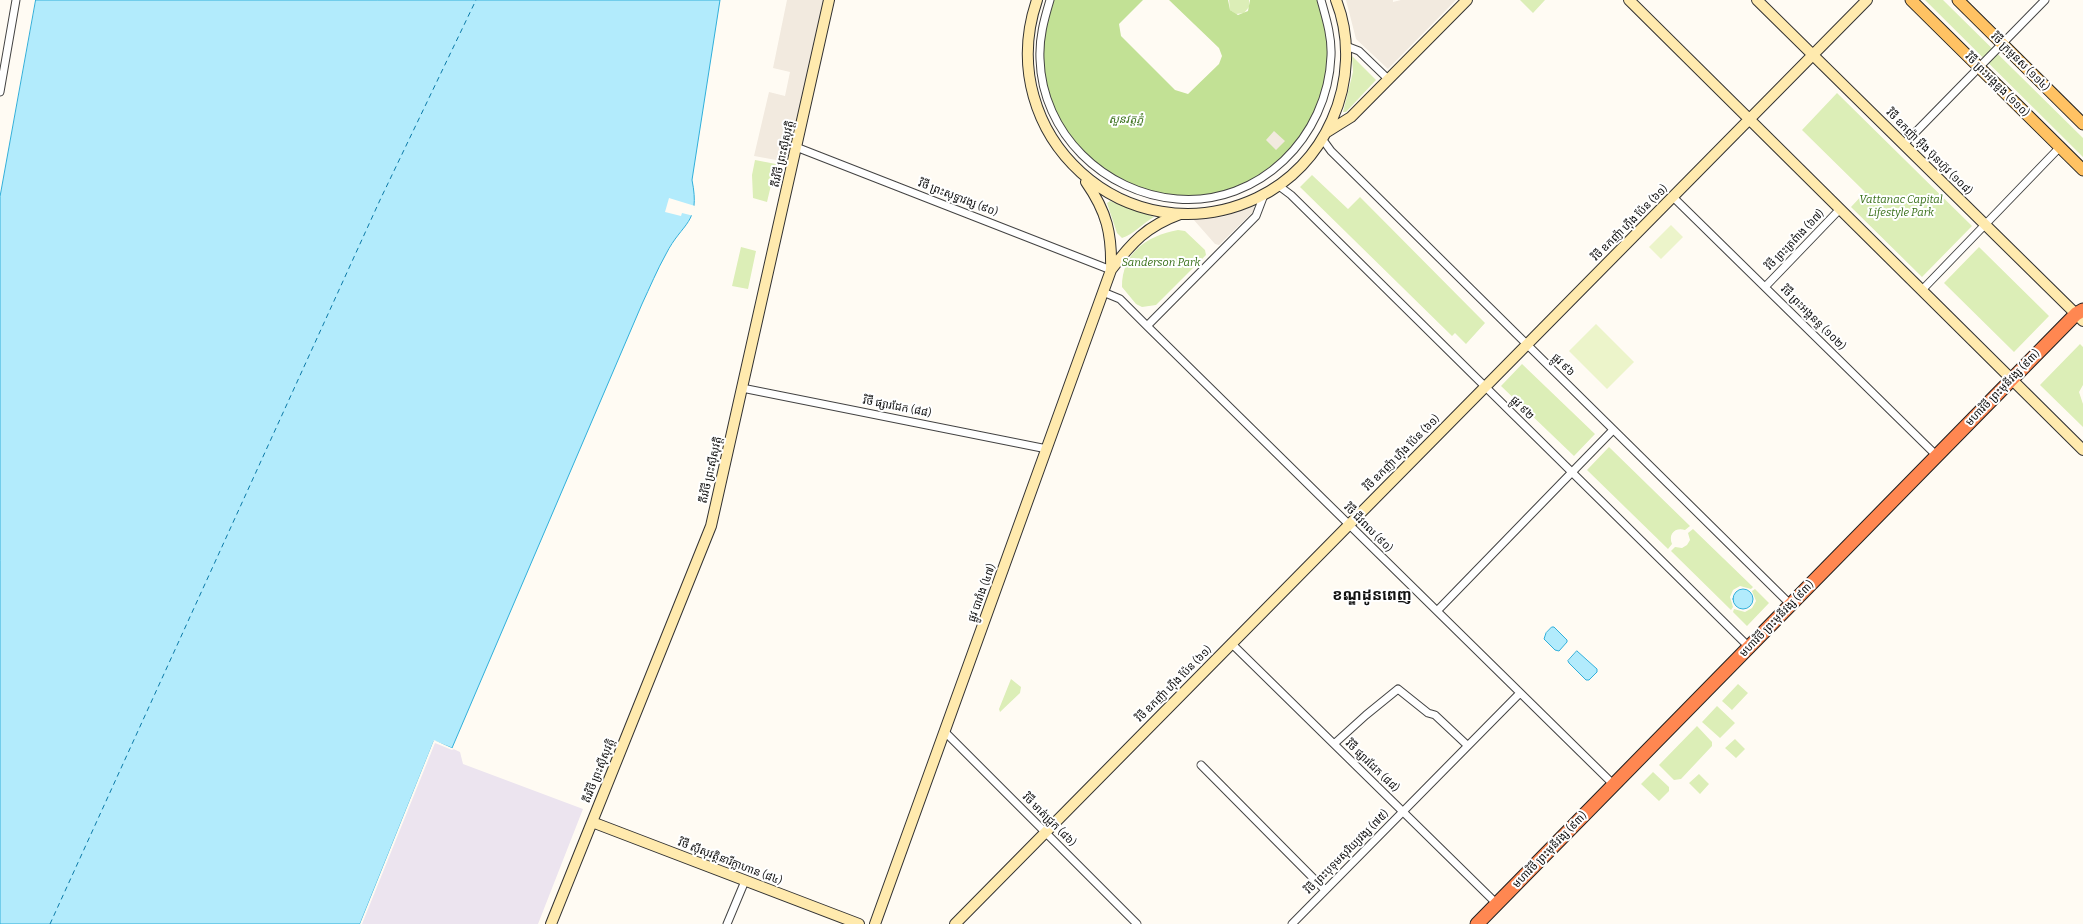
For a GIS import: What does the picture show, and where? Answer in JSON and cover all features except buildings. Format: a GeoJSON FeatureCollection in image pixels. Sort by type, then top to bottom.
{"type":"FeatureCollection","features":[{"type":"Feature","properties":{"kind":"highway","name":"មហាវិថី ព្រះមុនីវង្ស (៩៣)"},"geometry":{"type":"LineString","coordinates":[[1477,924],[1936,456],[2012,380],[2081,315],[2083,300]]}},
{"type":"Feature","properties":{"kind":"main road","name":"វិថី ព្រះអង្គឌួង (១១០)"},"geometry":{"type":"LineString","coordinates":[[1911,0],[2083,170]]}},
{"type":"Feature","properties":{"kind":"main road","name":"វិថី ក្រមួនស (១១៤)"},"geometry":{"type":"LineString","coordinates":[[1958,0],[2083,124]]}},
{"type":"Feature","properties":{"kind":"street"},"geometry":{"type":"LineString","coordinates":[[0,92],[16,0]]}},
{"type":"Feature","properties":{"kind":"street","name":"តីរវិថី ព្រះស៊ីសុវត្តិ"},"geometry":{"type":"LineString","coordinates":[[551,924],[711,526],[829,0]]}},
{"type":"Feature","properties":{"kind":"street"},"geometry":{"type":"LineString","coordinates":[[1037,0],[1031,18],[1028,43],[1028,73],[1041,118],[1058,148],[1080,173],[1102,190],[1127,203],[1153,211],[1180,214],[1198,214],[1226,210],[1264,195],[1279,186],[1303,166],[1325,136],[1337,110],[1343,87],[1346,46],[1344,29],[1336,0]]}},
{"type":"Feature","properties":{"kind":"street"},"geometry":{"type":"LineString","coordinates":[[1050,0],[1043,22],[1040,41],[1042,78],[1047,99],[1056,120],[1067,138],[1089,163],[1115,181],[1145,194],[1177,199],[1209,198],[1240,189],[1269,174],[1300,145],[1312,127],[1322,104],[1329,80],[1331,55],[1329,30],[1321,0]]}},
{"type":"Feature","properties":{"kind":"street"},"geometry":{"type":"LineString","coordinates":[[1325,136],[1351,117],[1467,0]]}},
{"type":"Feature","properties":{"kind":"street"},"geometry":{"type":"LineString","coordinates":[[1629,0],[2083,450]]}},
{"type":"Feature","properties":{"kind":"street","name":"វិថី ឧកញ៉ា អ៊ីង ប៊ុនហ៊ូវ (១០៨)"},"geometry":{"type":"LineString","coordinates":[[1757,0],[1985,224],[2081,315]]}},
{"type":"Feature","properties":{"kind":"street","name":"វិថី ឧកញ៉ា ហ៊ីង ប៉ែន (៦១)"},"geometry":{"type":"LineString","coordinates":[[955,924],[1044,832],[1750,120],[1867,0]]}},
{"type":"Feature","properties":{"kind":"street"},"geometry":{"type":"LineString","coordinates":[[1904,144],[2045,0]]}},
{"type":"Feature","properties":{"kind":"street"},"geometry":{"type":"LineString","coordinates":[[1346,46],[1359,51],[1388,79]]}},
{"type":"Feature","properties":{"kind":"street","name":"ផ្លូវ ៩៦"},"geometry":{"type":"LineString","coordinates":[[1325,136],[1331,151],[1791,605]]}},
{"type":"Feature","properties":{"kind":"street","name":"វិថី ព្រះសុទ្ធាវង្ស (៩០)"},"geometry":{"type":"LineString","coordinates":[[796,147],[1111,270]]}},
{"type":"Feature","properties":{"kind":"street"},"geometry":{"type":"LineString","coordinates":[[1922,290],[2060,147]]}},
{"type":"Feature","properties":{"kind":"street","name":"ផ្លូវ បារាំង (៤៧)"},"geometry":{"type":"LineString","coordinates":[[1080,173],[1097,196],[1107,219],[1112,244],[1111,270]]}},
{"type":"Feature","properties":{"kind":"street","name":"ផ្លូវ ៩២"},"geometry":{"type":"LineString","coordinates":[[1279,186],[1291,195],[1749,647]]}},
{"type":"Feature","properties":{"kind":"street"},"geometry":{"type":"LineString","coordinates":[[1147,326],[1256,216],[1264,195]]}},
{"type":"Feature","properties":{"kind":"street","name":"វិថី ព្រះអង្គនន្ទ (១០២)"},"geometry":{"type":"LineString","coordinates":[[1673,197],[1936,456]]}},
{"type":"Feature","properties":{"kind":"street","name":"វិថី ព្រះត្រពំាង (៦៧)"},"geometry":{"type":"LineString","coordinates":[[1765,286],[1840,209]]}},
{"type":"Feature","properties":{"kind":"street","name":"ផ្លូវ បារាំង (៤៧)"},"geometry":{"type":"LineString","coordinates":[[875,924],[1111,270],[1132,242],[1150,227],[1180,214]]}},
{"type":"Feature","properties":{"kind":"street","name":"វិថី ជីវពល (៩០)"},"geometry":{"type":"LineString","coordinates":[[1103,292],[1120,299],[1614,785]]}},
{"type":"Feature","properties":{"kind":"street","name":"វិថី ផ្សារដែក (៨៨)"},"geometry":{"type":"LineString","coordinates":[[742,388],[1047,449]]}},
{"type":"Feature","properties":{"kind":"street"},"geometry":{"type":"LineString","coordinates":[[1436,611],[1614,430]]}},
{"type":"Feature","properties":{"kind":"street","name":"វិថី ផ្សារដែក (៨៨)"},"geometry":{"type":"LineString","coordinates":[[1231,643],[1497,904]]}},
{"type":"Feature","properties":{"kind":"street"},"geometry":{"type":"LineString","coordinates":[[1334,744],[1398,689],[1428,713],[1435,715],[1467,745]]}},
{"type":"Feature","properties":{"kind":"street","name":"វិថី ព្រះបុទុមសុរិយ្យវង្ស (៧៥)"},"geometry":{"type":"LineString","coordinates":[[1292,924],[1520,693]]}},
{"type":"Feature","properties":{"kind":"street","name":"វិថី មាត់ជ្រូក (៨៦)"},"geometry":{"type":"LineString","coordinates":[[945,732],[1134,923]]}},
{"type":"Feature","properties":{"kind":"street"},"geometry":{"type":"LineString","coordinates":[[1201,765],[1324,890]]}},
{"type":"Feature","properties":{"kind":"street","name":"វិថី ស៊ីសុវត្ថិនារីក្លាហាន (៨៤)"},"geometry":{"type":"LineString","coordinates":[[592,822],[859,924]]}},
{"type":"Feature","properties":{"kind":"street"},"geometry":{"type":"LineString","coordinates":[[727,924],[745,880]]}},
{"type":"Feature","properties":{"kind":"shaded area"},"geometry":{"type":"Polygon","coordinates":[[[787,0],[829,0],[793,163],[754,156],[769,92],[785,96],[790,72],[773,68],[787,0]]]}},
{"type":"Feature","properties":{"kind":"shaded area"},"geometry":{"type":"Polygon","coordinates":[[[1346,0],[1393,0],[1393,2],[1401,0],[1456,0],[1388,69],[1356,39],[1346,0]]]}},
{"type":"Feature","properties":{"kind":"shaded area"},"geometry":{"type":"Polygon","coordinates":[[[1274,131],[1285,141],[1276,150],[1266,140],[1274,131]]]}},
{"type":"Feature","properties":{"kind":"shaded area"},"geometry":{"type":"Polygon","coordinates":[[[1253,206],[1256,209],[1219,245],[1215,244],[1193,219],[1223,217],[1253,206]]]}},
{"type":"Feature","properties":{"kind":"shaded area"},"geometry":{"type":"Polygon","coordinates":[[[434,740],[460,752],[463,764],[583,809],[538,924],[360,924],[434,740]]]}},
{"type":"Feature","properties":{"kind":"green space","name":"សួនវត្ដភ្នំ"},"geometry":{"type":"Polygon","coordinates":[[[1052,0],[1143,0],[1119,24],[1121,36],[1175,90],[1188,94],[1219,64],[1222,56],[1219,48],[1169,0],[1228,0],[1230,10],[1238,15],[1248,11],[1250,0],[1319,0],[1328,30],[1330,55],[1327,80],[1310,126],[1284,159],[1240,188],[1209,196],[1177,198],[1146,192],[1116,180],[1090,161],[1057,119],[1043,77],[1042,41],[1052,0]]]}},
{"type":"Feature","properties":{"kind":"green space"},"geometry":{"type":"Polygon","coordinates":[[[1229,0],[1249,0],[1249,7],[1244,13],[1236,14],[1230,10],[1229,0]]]}},
{"type":"Feature","properties":{"kind":"green space"},"geometry":{"type":"Polygon","coordinates":[[[1520,0],[1545,0],[1533,13],[1520,0]]]}},
{"type":"Feature","properties":{"kind":"green space"},"geometry":{"type":"Polygon","coordinates":[[[1925,0],[1943,0],[2083,138],[2083,157],[1925,0]]]}},
{"type":"Feature","properties":{"kind":"green space"},"geometry":{"type":"Polygon","coordinates":[[[1352,56],[1376,80],[1346,112],[1343,112],[1353,72],[1352,56]]]}},
{"type":"Feature","properties":{"kind":"green space","name":"Vattanac Capital Lifestyle Park"},"geometry":{"type":"Polygon","coordinates":[[[1837,93],[1972,226],[1922,277],[1851,207],[1865,192],[1802,130],[1837,93]]]}},
{"type":"Feature","properties":{"kind":"green space"},"geometry":{"type":"Polygon","coordinates":[[[755,160],[776,164],[767,202],[753,198],[752,175],[755,160]]]}},
{"type":"Feature","properties":{"kind":"green space"},"geometry":{"type":"Polygon","coordinates":[[[1312,175],[1348,209],[1360,197],[1485,323],[1466,344],[1455,333],[1452,336],[1300,187],[1312,175]]]}},
{"type":"Feature","properties":{"kind":"green space"},"geometry":{"type":"Polygon","coordinates":[[[1110,201],[1154,217],[1131,234],[1122,238],[1117,233],[1107,203],[1110,201]]]}},
{"type":"Feature","properties":{"kind":"green space"},"geometry":{"type":"Polygon","coordinates":[[[1671,225],[1683,237],[1661,259],[1649,247],[1671,225]]]}},
{"type":"Feature","properties":{"kind":"green space","name":"Sanderson Park"},"geometry":{"type":"Polygon","coordinates":[[[1178,230],[1185,231],[1205,250],[1206,255],[1156,305],[1142,307],[1136,304],[1122,287],[1123,275],[1131,256],[1146,242],[1166,233],[1178,230]]]}},
{"type":"Feature","properties":{"kind":"green space"},"geometry":{"type":"Polygon","coordinates":[[[741,247],[756,251],[748,289],[732,286],[741,247]]]}},
{"type":"Feature","properties":{"kind":"green space"},"geometry":{"type":"Polygon","coordinates":[[[1979,247],[2049,316],[2014,352],[1944,283],[1979,247]]]}},
{"type":"Feature","properties":{"kind":"green space"},"geometry":{"type":"Polygon","coordinates":[[[1596,324],[1634,362],[1607,389],[1569,351],[1596,324]]]}},
{"type":"Feature","properties":{"kind":"green space"},"geometry":{"type":"Polygon","coordinates":[[[2080,344],[2083,347],[2083,385],[2079,392],[2083,404],[2083,427],[2040,385],[2080,344]]]}},
{"type":"Feature","properties":{"kind":"green space"},"geometry":{"type":"Polygon","coordinates":[[[1522,364],[1595,434],[1574,456],[1501,386],[1522,364]]]}},
{"type":"Feature","properties":{"kind":"green space"},"geometry":{"type":"Polygon","coordinates":[[[1609,447],[1690,526],[1685,530],[1675,530],[1673,532],[1671,537],[1672,544],[1668,549],[1587,470],[1609,447]]]}},
{"type":"Feature","properties":{"kind":"green space"},"geometry":{"type":"Polygon","coordinates":[[[1693,529],[1753,587],[1751,589],[1740,586],[1733,590],[1730,597],[1733,607],[1731,610],[1671,551],[1675,547],[1682,548],[1687,545],[1690,540],[1688,533],[1693,529]]]}},
{"type":"Feature","properties":{"kind":"green space"},"geometry":{"type":"Polygon","coordinates":[[[1755,589],[1769,603],[1747,626],[1733,612],[1734,609],[1745,612],[1752,608],[1756,601],[1752,591],[1755,589]]]}},
{"type":"Feature","properties":{"kind":"green space"},"geometry":{"type":"Polygon","coordinates":[[[1011,679],[1021,687],[1020,693],[1000,712],[999,709],[1011,679]]]}},
{"type":"Feature","properties":{"kind":"green space"},"geometry":{"type":"Polygon","coordinates":[[[1738,684],[1748,693],[1732,710],[1722,701],[1738,684]]]}},
{"type":"Feature","properties":{"kind":"green space"},"geometry":{"type":"Polygon","coordinates":[[[1717,706],[1735,723],[1720,738],[1702,722],[1717,706]]]}},
{"type":"Feature","properties":{"kind":"green space"},"geometry":{"type":"Polygon","coordinates":[[[1697,726],[1712,742],[1712,746],[1681,779],[1674,780],[1659,765],[1697,726]]]}},
{"type":"Feature","properties":{"kind":"green space"},"geometry":{"type":"Polygon","coordinates":[[[1735,739],[1745,749],[1736,758],[1725,748],[1735,739]]]}},
{"type":"Feature","properties":{"kind":"green space"},"geometry":{"type":"Polygon","coordinates":[[[1653,772],[1669,787],[1669,791],[1659,801],[1641,784],[1653,772]]]}},
{"type":"Feature","properties":{"kind":"green space"},"geometry":{"type":"Polygon","coordinates":[[[1699,774],[1709,784],[1700,794],[1689,783],[1699,774]]]}},
{"type":"Feature","properties":{"kind":"water"},"geometry":{"type":"Polygon","coordinates":[[[36,0],[720,0],[692,180],[694,206],[692,214],[688,222],[672,243],[642,304],[452,748],[434,741],[360,924],[0,924],[0,197],[36,0]]]}},
{"type":"Feature","properties":{"kind":"water"},"geometry":{"type":"Polygon","coordinates":[[[1743,589],[1750,592],[1753,599],[1750,606],[1743,609],[1736,606],[1733,599],[1736,592],[1743,589]]]}},
{"type":"Feature","properties":{"kind":"water"},"geometry":{"type":"Polygon","coordinates":[[[1554,627],[1567,640],[1559,651],[1555,650],[1544,639],[1546,633],[1554,627]]]}},
{"type":"Feature","properties":{"kind":"water"},"geometry":{"type":"Polygon","coordinates":[[[1577,651],[1597,669],[1597,672],[1589,680],[1586,680],[1568,661],[1577,651]]]}},
{"type":"Feature","properties":{"kind":"pier"},"geometry":{"type":"Polygon","coordinates":[[[669,198],[695,206],[694,216],[682,213],[681,216],[665,212],[669,198]]]}},
{"type":"Feature","properties":{"kind":"pier"},"geometry":{"type":"Polygon","coordinates":[[[434,740],[454,749],[452,750],[435,743],[362,924],[360,924],[434,740]]]}},
{"type":"Feature","properties":{"kind":"ferry route"},"geometry":{"type":"LineString","coordinates":[[50,924],[380,200],[476,0]]}},
{"type":"Feature","properties":{"kind":"district","name":"ខណ្ឌដូនពេញ"},"geometry":{"type":"Point","coordinates":[1372,596]}}]}
